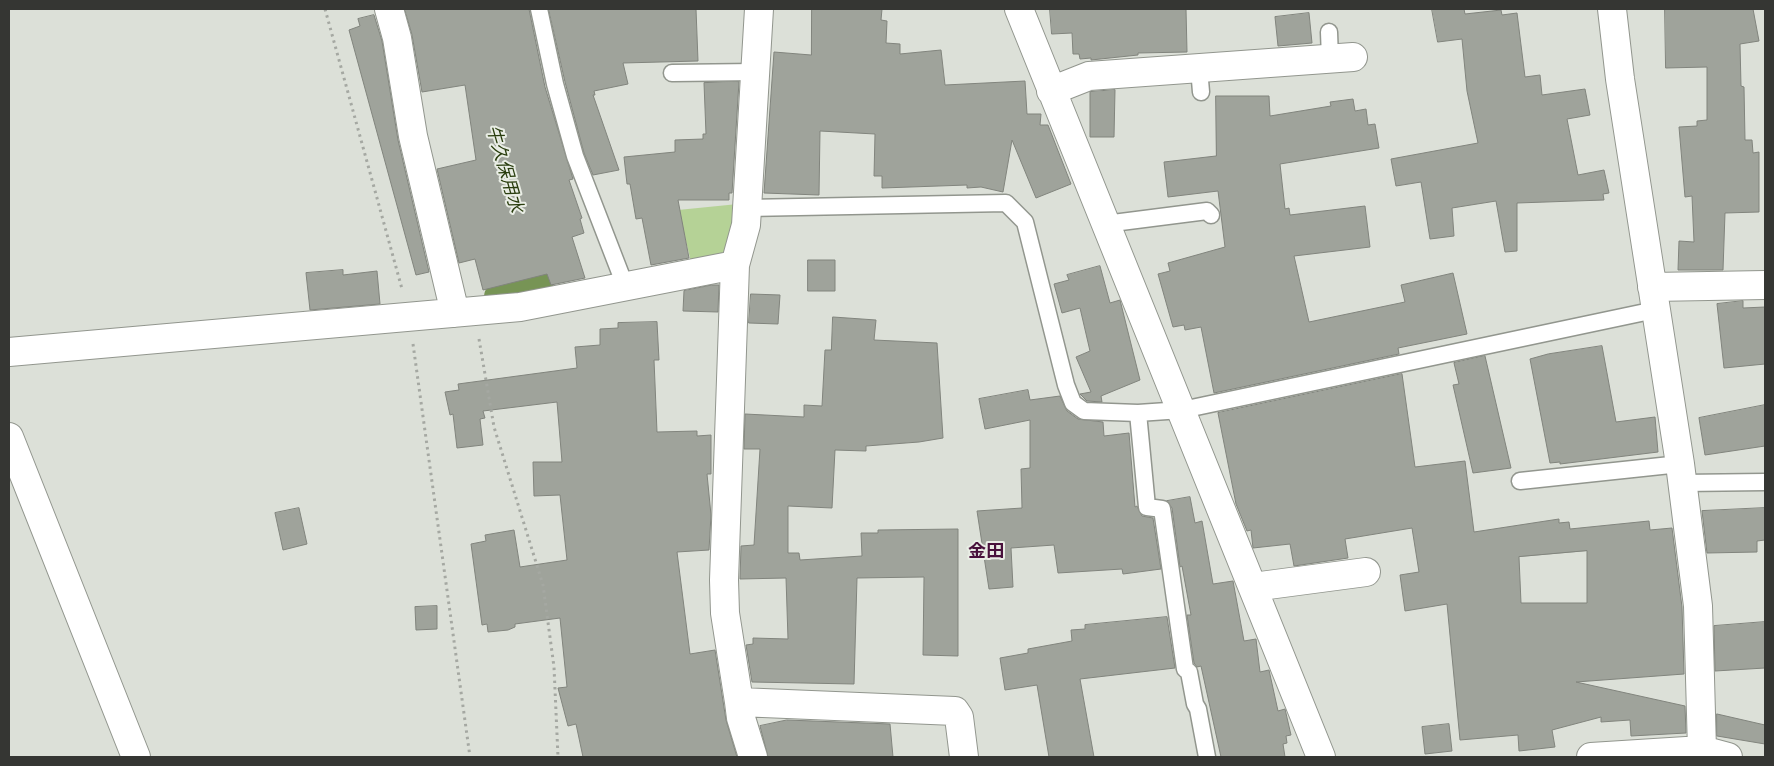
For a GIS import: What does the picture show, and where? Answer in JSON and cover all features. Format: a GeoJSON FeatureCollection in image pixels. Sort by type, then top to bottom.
{"type":"FeatureCollection","features":[{"type":"Feature","properties":{"kind":"street"},"geometry":{"type":"LineString","coordinates":[[389,9],[397,38],[413,136],[465,312]]}},
{"type":"Feature","properties":{"kind":"street"},"geometry":{"type":"LineString","coordinates":[[753,757],[741,718],[724,597],[735,265],[746,225],[759,9]]}},
{"type":"Feature","properties":{"kind":"street"},"geometry":{"type":"LineString","coordinates":[[1019,9],[1321,757]]}},
{"type":"Feature","properties":{"kind":"street"},"geometry":{"type":"LineString","coordinates":[[1591,757],[1715,754],[1681,474],[1620,79],[1612,9]]}},
{"type":"Feature","properties":{"kind":"street"},"geometry":{"type":"LineString","coordinates":[[1051,91],[1089,76],[1200,80],[1341,58]]}},
{"type":"Feature","properties":{"kind":"street"},"geometry":{"type":"LineString","coordinates":[[9,352],[520,307],[626,288],[735,265]]}},
{"type":"Feature","properties":{"kind":"street"},"geometry":{"type":"LineString","coordinates":[[1653,299],[1765,285]]}},
{"type":"Feature","properties":{"kind":"street"},"geometry":{"type":"LineString","coordinates":[[9,437],[136,757]]}},
{"type":"Feature","properties":{"kind":"street"},"geometry":{"type":"LineString","coordinates":[[1252,587],[1366,572]]}},
{"type":"Feature","properties":{"kind":"street"},"geometry":{"type":"LineString","coordinates":[[739,702],[956,711],[959,717],[964,757]]}},
{"type":"Feature","properties":{"kind":"lane"},"geometry":{"type":"LineString","coordinates":[[539,9],[555,84],[574,156],[626,288]]}},
{"type":"Feature","properties":{"kind":"lane"},"geometry":{"type":"LineString","coordinates":[[1329,32],[1341,58]]}},
{"type":"Feature","properties":{"kind":"lane"},"geometry":{"type":"LineString","coordinates":[[672,73],[755,72]]}},
{"type":"Feature","properties":{"kind":"lane"},"geometry":{"type":"LineString","coordinates":[[746,208],[1006,203],[1025,222],[1066,385],[1073,404],[1084,411],[1138,413],[1182,410],[1653,299]]}},
{"type":"Feature","properties":{"kind":"lane"},"geometry":{"type":"LineString","coordinates":[[1105,224],[1207,211],[1211,215]]}},
{"type":"Feature","properties":{"kind":"lane"},"geometry":{"type":"LineString","coordinates":[[1138,413],[1147,507],[1162,509],[1185,669],[1188,672],[1195,704],[1198,709],[1207,757]]}},
{"type":"Feature","properties":{"kind":"lane"},"geometry":{"type":"LineString","coordinates":[[1520,481],[1681,474],[1765,482]]}},
{"type":"Feature","properties":{"kind":"path"},"geometry":{"type":"LineString","coordinates":[[325,9],[409,317],[470,757]]}},
{"type":"Feature","properties":{"kind":"path"},"geometry":{"type":"LineString","coordinates":[[465,312],[494,427],[543,584],[554,667],[558,757]]}},
{"type":"Feature","properties":{"kind":"green space"},"geometry":{"type":"Polygon","coordinates":[[[738,204],[738,228],[721,260],[692,266],[684,233],[668,211],[738,204]]]}},
{"type":"Feature","properties":{"kind":"building"},"geometry":{"type":"Polygon","coordinates":[[[405,9],[529,9],[545,87],[573,179],[569,180],[582,218],[580,219],[584,233],[572,237],[585,278],[551,285],[547,274],[483,290],[475,259],[459,263],[437,169],[476,160],[465,85],[422,92],[412,35],[405,9]]]}},
{"type":"Feature","properties":{"kind":"building"},"geometry":{"type":"Polygon","coordinates":[[[549,9],[696,9],[698,61],[623,63],[628,84],[594,91],[595,95],[593,95],[619,170],[593,175],[584,153],[565,82],[549,9]]]}},
{"type":"Feature","properties":{"kind":"building"},"geometry":{"type":"Polygon","coordinates":[[[812,9],[882,9],[881,20],[887,21],[886,43],[900,44],[900,54],[941,50],[945,85],[1025,81],[1027,114],[1041,114],[1040,125],[1048,125],[1071,184],[1036,198],[1012,140],[1003,192],[981,187],[967,188],[967,185],[882,188],[882,176],[874,176],[875,134],[820,131],[819,195],[764,193],[774,52],[811,55],[812,9]]]}},
{"type":"Feature","properties":{"kind":"building"},"geometry":{"type":"Polygon","coordinates":[[[1050,9],[1186,9],[1187,52],[1138,53],[1138,55],[1091,60],[1091,58],[1080,59],[1079,54],[1073,54],[1072,33],[1052,34],[1050,9]]]}},
{"type":"Feature","properties":{"kind":"building"},"geometry":{"type":"Polygon","coordinates":[[[1432,9],[1464,9],[1465,14],[1501,10],[1502,15],[1517,13],[1525,77],[1540,75],[1542,95],[1585,89],[1590,115],[1567,119],[1578,175],[1604,170],[1609,193],[1603,194],[1604,200],[1517,203],[1517,251],[1505,252],[1496,201],[1452,208],[1454,236],[1430,239],[1421,182],[1396,186],[1391,159],[1478,143],[1467,91],[1462,39],[1438,42],[1432,9]]]}},
{"type":"Feature","properties":{"kind":"building"},"geometry":{"type":"Polygon","coordinates":[[[1665,9],[1753,9],[1759,41],[1740,44],[1741,86],[1744,87],[1745,140],[1752,140],[1753,153],[1759,152],[1759,212],[1725,213],[1723,270],[1678,270],[1679,241],[1694,242],[1692,196],[1685,197],[1679,127],[1697,126],[1697,121],[1707,120],[1707,67],[1666,68],[1665,9]]]}},
{"type":"Feature","properties":{"kind":"building"},"geometry":{"type":"Polygon","coordinates":[[[1309,13],[1312,43],[1278,46],[1275,17],[1309,13]]]}},
{"type":"Feature","properties":{"kind":"building"},"geometry":{"type":"Polygon","coordinates":[[[374,15],[382,41],[398,140],[429,272],[416,275],[349,30],[360,26],[358,19],[374,15]]]}},
{"type":"Feature","properties":{"kind":"building"},"geometry":{"type":"Polygon","coordinates":[[[739,82],[732,193],[729,193],[729,200],[678,200],[689,258],[651,265],[642,218],[636,219],[630,184],[627,184],[624,157],[675,152],[675,140],[703,139],[703,134],[706,134],[704,83],[739,82]]]}},
{"type":"Feature","properties":{"kind":"building"},"geometry":{"type":"Polygon","coordinates":[[[1115,90],[1114,137],[1090,137],[1090,92],[1115,90]]]}},
{"type":"Feature","properties":{"kind":"building"},"geometry":{"type":"Polygon","coordinates":[[[1216,96],[1269,96],[1270,116],[1331,106],[1330,102],[1353,99],[1355,111],[1366,109],[1368,125],[1375,124],[1379,148],[1280,164],[1285,209],[1289,208],[1290,215],[1365,206],[1370,247],[1294,256],[1309,322],[1405,302],[1401,285],[1453,273],[1467,334],[1398,348],[1399,354],[1214,393],[1201,327],[1185,330],[1184,325],[1173,327],[1158,274],[1170,271],[1168,263],[1225,247],[1218,191],[1168,197],[1164,162],[1216,156],[1216,96]]]}},
{"type":"Feature","properties":{"kind":"building"},"geometry":{"type":"Polygon","coordinates":[[[808,260],[835,260],[835,291],[808,291],[808,260]]]}},
{"type":"Feature","properties":{"kind":"building"},"geometry":{"type":"Polygon","coordinates":[[[1100,266],[1110,303],[1120,300],[1140,380],[1101,396],[1102,402],[1087,401],[1080,394],[1091,392],[1076,357],[1090,351],[1080,308],[1062,313],[1054,284],[1069,280],[1067,275],[1100,266]]]}},
{"type":"Feature","properties":{"kind":"building"},"geometry":{"type":"Polygon","coordinates":[[[343,270],[343,275],[377,271],[380,304],[310,310],[306,273],[343,270]]]}},
{"type":"Feature","properties":{"kind":"building"},"geometry":{"type":"Polygon","coordinates":[[[719,285],[718,312],[683,311],[684,291],[719,285]]]}},
{"type":"Feature","properties":{"kind":"building"},"geometry":{"type":"Polygon","coordinates":[[[751,294],[780,295],[778,324],[749,323],[751,294]]]}},
{"type":"Feature","properties":{"kind":"building"},"geometry":{"type":"Polygon","coordinates":[[[1743,301],[1743,308],[1765,307],[1765,364],[1724,368],[1717,304],[1743,301]]]}},
{"type":"Feature","properties":{"kind":"building"},"geometry":{"type":"Polygon","coordinates":[[[833,317],[876,320],[874,340],[937,343],[943,438],[866,446],[866,451],[835,450],[832,508],[788,506],[788,553],[799,553],[800,560],[862,556],[861,533],[878,533],[878,530],[958,529],[958,656],[923,655],[924,577],[857,578],[854,684],[752,682],[746,645],[753,644],[753,638],[788,639],[786,578],[740,579],[741,546],[754,545],[760,449],[744,449],[745,414],[804,417],[804,405],[822,406],[825,350],[831,350],[833,317]]]}},
{"type":"Feature","properties":{"kind":"building"},"geometry":{"type":"Polygon","coordinates":[[[657,322],[659,360],[654,360],[657,432],[697,431],[697,436],[711,435],[711,474],[707,474],[711,515],[709,550],[677,552],[690,654],[715,650],[726,720],[737,757],[583,757],[576,724],[568,726],[558,688],[567,687],[560,618],[515,624],[515,627],[508,630],[488,632],[487,624],[482,625],[471,544],[486,541],[485,535],[514,530],[520,567],[567,560],[560,495],[534,496],[533,462],[562,462],[557,402],[483,411],[485,418],[480,419],[483,445],[457,448],[453,414],[450,415],[445,392],[459,390],[458,384],[577,368],[575,347],[600,345],[600,329],[618,328],[618,323],[657,322]]]}},
{"type":"Feature","properties":{"kind":"building"},"geometry":{"type":"Polygon","coordinates":[[[1602,346],[1616,422],[1655,417],[1658,452],[1560,464],[1560,462],[1550,463],[1530,359],[1548,354],[1602,346]]]}},
{"type":"Feature","properties":{"kind":"building"},"geometry":{"type":"Polygon","coordinates":[[[1485,356],[1511,468],[1473,473],[1453,385],[1459,384],[1454,363],[1485,356]]]}},
{"type":"Feature","properties":{"kind":"building"},"geometry":{"type":"Polygon","coordinates":[[[1402,374],[1415,467],[1465,461],[1474,532],[1559,519],[1559,523],[1569,522],[1570,529],[1649,521],[1650,530],[1672,528],[1682,607],[1684,674],[1576,682],[1685,706],[1686,733],[1631,736],[1630,720],[1601,722],[1601,717],[1552,730],[1555,747],[1519,751],[1518,735],[1460,740],[1447,604],[1405,611],[1400,575],[1419,572],[1412,528],[1345,539],[1348,558],[1294,566],[1290,544],[1253,548],[1251,530],[1247,531],[1236,504],[1218,413],[1402,374]],[[1587,551],[1519,557],[1521,603],[1587,603],[1587,551]]]}},
{"type":"Feature","properties":{"kind":"building"},"geometry":{"type":"Polygon","coordinates":[[[1028,390],[1030,400],[1060,396],[1067,411],[1078,419],[1103,422],[1104,436],[1129,433],[1135,507],[1137,506],[1142,516],[1153,518],[1161,569],[1123,574],[1122,569],[1058,573],[1054,545],[1011,548],[1013,587],[989,589],[977,511],[1022,508],[1021,469],[1030,468],[1030,420],[985,429],[979,399],[1028,390]]]}},
{"type":"Feature","properties":{"kind":"building"},"geometry":{"type":"Polygon","coordinates":[[[1765,405],[1765,446],[1705,455],[1699,418],[1765,405]]]}},
{"type":"Feature","properties":{"kind":"building"},"geometry":{"type":"Polygon","coordinates":[[[1190,497],[1195,523],[1202,521],[1213,584],[1233,581],[1244,641],[1256,639],[1260,672],[1269,670],[1278,711],[1285,709],[1291,735],[1286,736],[1287,743],[1283,744],[1285,757],[1221,757],[1201,666],[1197,667],[1194,663],[1187,615],[1191,615],[1182,566],[1180,567],[1172,508],[1167,501],[1190,497]]]}},
{"type":"Feature","properties":{"kind":"building"},"geometry":{"type":"Polygon","coordinates":[[[299,508],[307,544],[283,550],[275,513],[299,508]]]}},
{"type":"Feature","properties":{"kind":"building"},"geometry":{"type":"Polygon","coordinates":[[[1765,508],[1765,540],[1757,541],[1757,552],[1707,553],[1702,511],[1765,508]]]}},
{"type":"Feature","properties":{"kind":"building"},"geometry":{"type":"Polygon","coordinates":[[[437,606],[437,629],[416,630],[415,607],[437,606]]]}},
{"type":"Feature","properties":{"kind":"building"},"geometry":{"type":"Polygon","coordinates":[[[1167,617],[1175,668],[1080,679],[1094,757],[1049,757],[1037,685],[1005,690],[1000,658],[1028,653],[1028,649],[1072,641],[1071,630],[1085,629],[1085,625],[1167,617]]]}},
{"type":"Feature","properties":{"kind":"building"},"geometry":{"type":"Polygon","coordinates":[[[1765,622],[1765,668],[1715,671],[1714,626],[1765,622]]]}},
{"type":"Feature","properties":{"kind":"building"},"geometry":{"type":"Polygon","coordinates":[[[1717,714],[1765,725],[1765,744],[1717,736],[1717,714]]]}},
{"type":"Feature","properties":{"kind":"building"},"geometry":{"type":"Polygon","coordinates":[[[787,720],[890,724],[893,757],[768,757],[760,726],[787,720]]]}},
{"type":"Feature","properties":{"kind":"building"},"geometry":{"type":"Polygon","coordinates":[[[1449,724],[1452,751],[1425,754],[1422,727],[1449,724]]]}},
{"type":"Feature","properties":{"kind":"waterway","name":"牛久保用水"},"geometry":{"type":"LineString","coordinates":[[499,297],[533,292],[539,281],[525,237]]}},
{"type":"Feature","properties":{"kind":"district","name":"金田"},"geometry":{"type":"Point","coordinates":[986,552]}}]}
